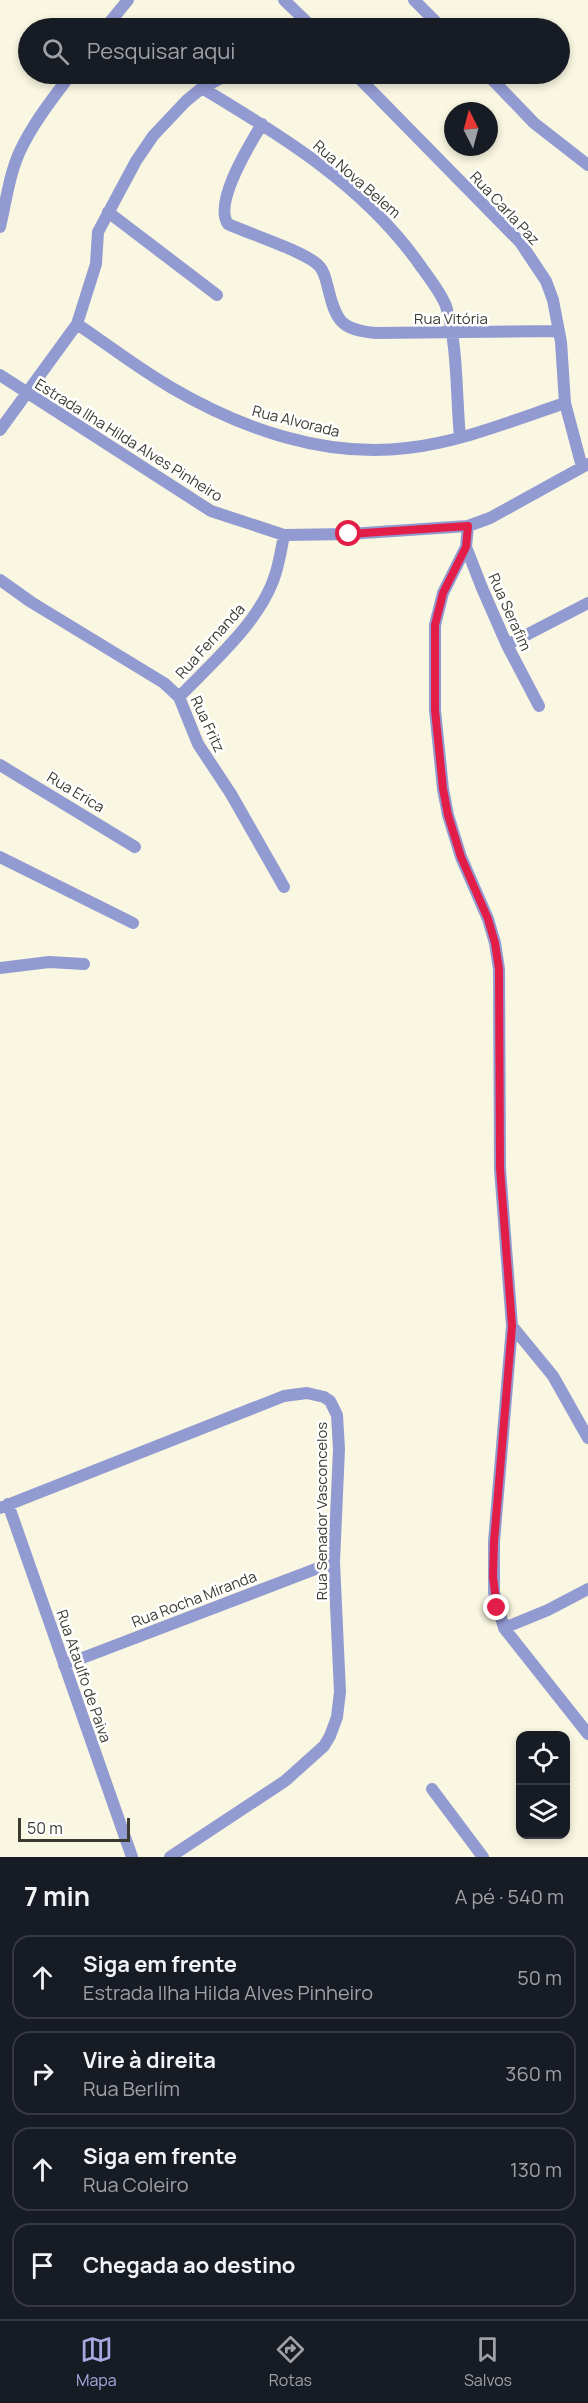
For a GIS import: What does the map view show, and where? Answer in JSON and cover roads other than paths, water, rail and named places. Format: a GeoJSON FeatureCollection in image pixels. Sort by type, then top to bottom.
{"type":"FeatureCollection","features":[{"type":"Feature","properties":{"kind":"street"},"geometry":{"type":"LineString","coordinates":[[113,18],[128,0]]}},
{"type":"Feature","properties":{"kind":"street"},"geometry":{"type":"LineString","coordinates":[[284,0],[303,18]]}},
{"type":"Feature","properties":{"kind":"street"},"geometry":{"type":"LineString","coordinates":[[414,0],[432,18]]}},
{"type":"Feature","properties":{"kind":"street"},"geometry":{"type":"LineString","coordinates":[[0,227],[9,182],[19,153],[30,132],[64,84]]}},
{"type":"Feature","properties":{"kind":"street"},"geometry":{"type":"LineString","coordinates":[[0,430],[77,324],[96,264],[98,232],[136,161],[153,136],[186,100],[210,84]]}},
{"type":"Feature","properties":{"kind":"street","name":"Rua Carla Paz"},"geometry":{"type":"LineString","coordinates":[[366,84],[525,248],[546,281],[553,300],[559,331],[565,403],[585,465]]}},
{"type":"Feature","properties":{"kind":"street"},"geometry":{"type":"LineString","coordinates":[[497,84],[542,131],[588,165]]}},
{"type":"Feature","properties":{"kind":"street","name":"Rua Nova Belem"},"geometry":{"type":"LineString","coordinates":[[202,88],[262,124],[329,172],[381,216],[403,240],[445,304],[452,333],[460,437]]}},
{"type":"Feature","properties":{"kind":"street","name":"Rua Vitória"},"geometry":{"type":"LineString","coordinates":[[262,124],[247,148],[227,195],[224,208],[225,220],[228,224],[299,253],[320,266],[325,274],[334,310],[344,326],[361,332],[376,333],[559,331]]}},
{"type":"Feature","properties":{"kind":"street"},"geometry":{"type":"LineString","coordinates":[[108,213],[218,295]]}},
{"type":"Feature","properties":{"kind":"street","name":"Rua Alvorada"},"geometry":{"type":"LineString","coordinates":[[77,324],[170,387],[260,430],[337,448],[376,450],[408,448],[460,437],[565,403]]}},
{"type":"Feature","properties":{"kind":"street","name":"Estrada Ilha Hilda Alves Pinheiro"},"geometry":{"type":"LineString","coordinates":[[0,375],[211,511],[284,535],[349,534],[468,526],[490,518],[585,465]]}},
{"type":"Feature","properties":{"kind":"street","name":"Rua Serafim"},"geometry":{"type":"LineString","coordinates":[[468,526],[466,547],[507,645],[539,706]]}},
{"type":"Feature","properties":{"kind":"street","name":"Rua Fernanda"},"geometry":{"type":"LineString","coordinates":[[179,697],[220,655],[260,606],[273,581],[284,535]]}},
{"type":"Feature","properties":{"kind":"street"},"geometry":{"type":"LineString","coordinates":[[466,547],[443,593],[435,625],[435,710],[448,815],[461,857],[488,919],[499,969],[500,1168],[512,1326],[493,1562],[494,1592],[504,1628],[588,1734]]}},
{"type":"Feature","properties":{"kind":"street","name":"Rua Fritz"},"geometry":{"type":"LineString","coordinates":[[0,580],[31,602],[164,683],[179,697],[198,744],[231,794],[284,887]]}},
{"type":"Feature","properties":{"kind":"street"},"geometry":{"type":"LineString","coordinates":[[507,645],[588,603]]}},
{"type":"Feature","properties":{"kind":"street","name":"Rua Erica"},"geometry":{"type":"LineString","coordinates":[[0,765],[135,847]]}},
{"type":"Feature","properties":{"kind":"street"},"geometry":{"type":"LineString","coordinates":[[0,857],[133,923]]}},
{"type":"Feature","properties":{"kind":"street"},"geometry":{"type":"LineString","coordinates":[[0,968],[49,962],[84,964]]}},
{"type":"Feature","properties":{"kind":"street"},"geometry":{"type":"LineString","coordinates":[[512,1326],[553,1376],[588,1438]]}},
{"type":"Feature","properties":{"kind":"street","name":"Rua Senador Vasconcelos"},"geometry":{"type":"LineString","coordinates":[[4,1506],[284,1396],[307,1393],[324,1397],[334,1407],[338,1421],[339,1449],[334,1562],[340,1692],[337,1717],[324,1746],[285,1781],[170,1857]]}},
{"type":"Feature","properties":{"kind":"street","name":"Rua Ataulfo de Paiva"},"geometry":{"type":"LineString","coordinates":[[4,1506],[64,1665],[132,1857]]}},
{"type":"Feature","properties":{"kind":"street","name":"Rua Rocha Miranda"},"geometry":{"type":"LineString","coordinates":[[64,1665],[334,1562]]}},
{"type":"Feature","properties":{"kind":"street"},"geometry":{"type":"LineString","coordinates":[[504,1628],[548,1610],[588,1589]]}},
{"type":"Feature","properties":{"kind":"street"},"geometry":{"type":"LineString","coordinates":[[432,1790],[483,1857]]}}]}
